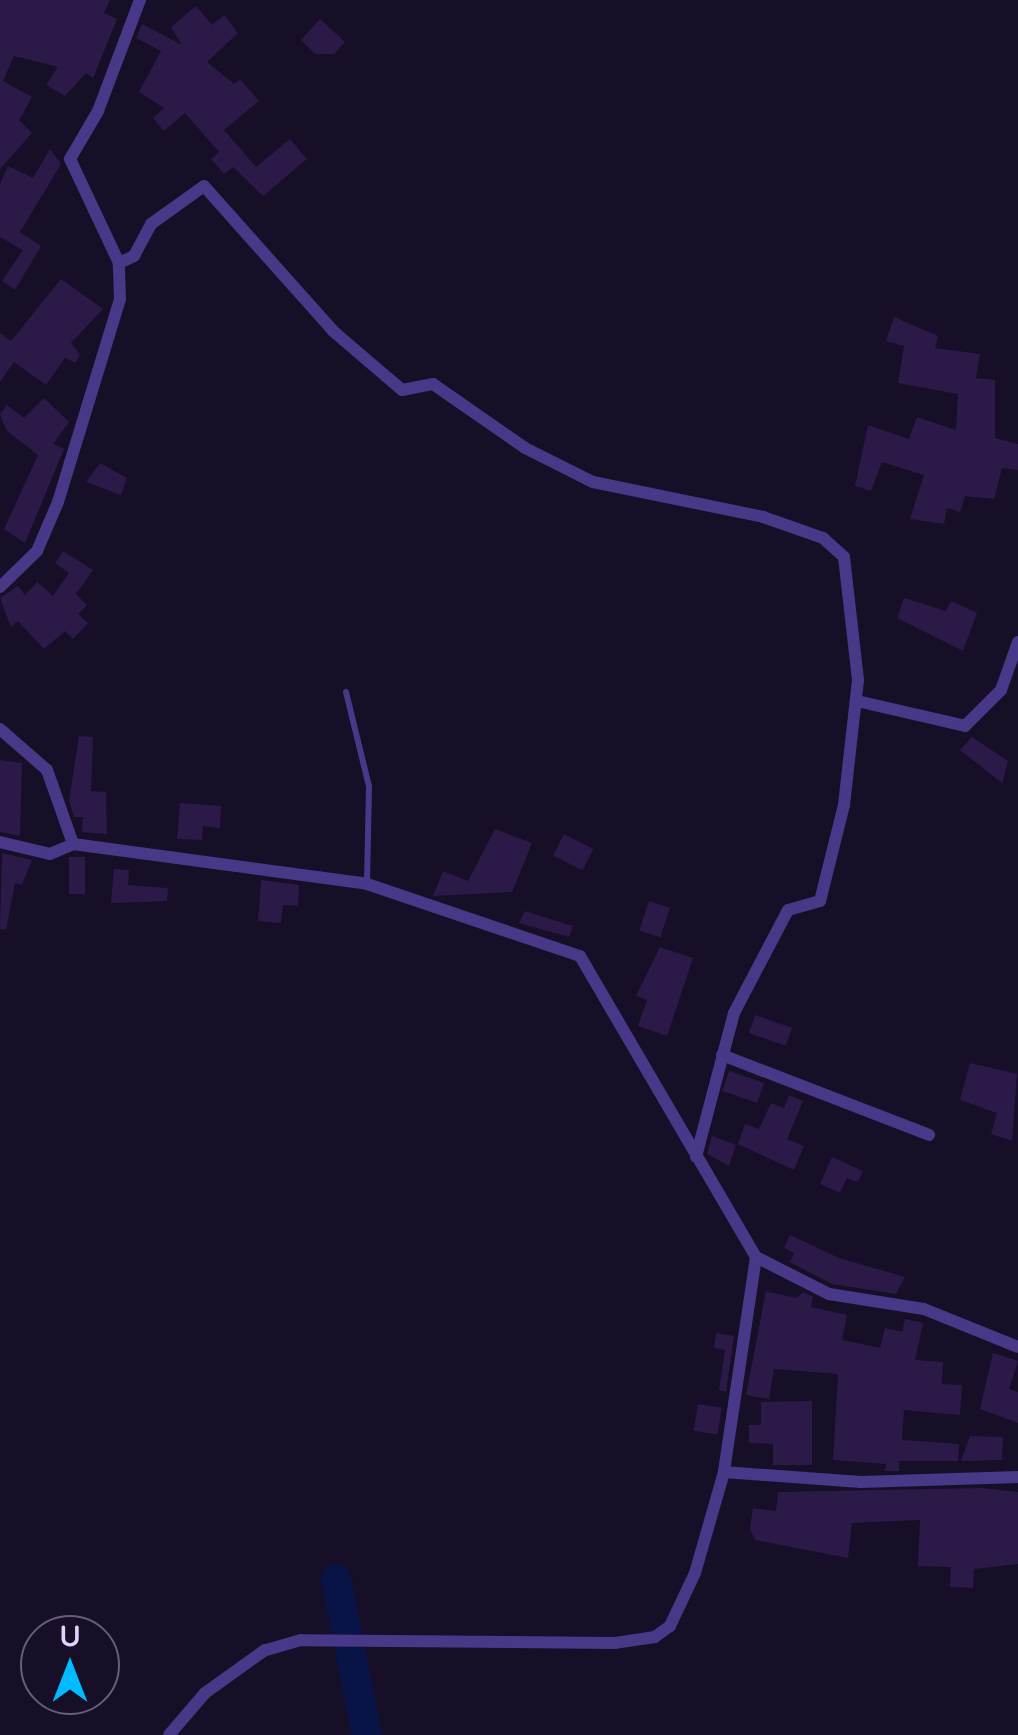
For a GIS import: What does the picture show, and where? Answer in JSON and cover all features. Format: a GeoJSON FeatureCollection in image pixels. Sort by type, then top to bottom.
{"type":"FeatureCollection","features":[{"type":"Feature","properties":{"kind":"street"},"geometry":{"type":"LineString","coordinates":[[0,587],[37,551],[58,502],[120,299],[119,263],[70,159],[98,111],[140,0]]}},
{"type":"Feature","properties":{"kind":"street"},"geometry":{"type":"LineString","coordinates":[[119,263],[134,256],[151,224],[204,186],[333,331],[402,390],[434,384],[524,448],[593,482],[763,517],[832,543],[846,564],[858,700],[821,898],[786,912],[738,1002],[696,1157]]}},
{"type":"Feature","properties":{"kind":"street"},"geometry":{"type":"LineString","coordinates":[[858,700],[965,726],[1001,690],[1018,642]]}},
{"type":"Feature","properties":{"kind":"street"},"geometry":{"type":"LineString","coordinates":[[0,729],[47,770],[73,844]]}},
{"type":"Feature","properties":{"kind":"street"},"geometry":{"type":"LineString","coordinates":[[0,842],[50,854],[73,844],[367,884],[580,956],[595,969],[696,1157],[756,1257],[830,1294],[924,1309],[1018,1347]]}},
{"type":"Feature","properties":{"kind":"street"},"geometry":{"type":"LineString","coordinates":[[722,1055],[929,1135]]}},
{"type":"Feature","properties":{"kind":"street"},"geometry":{"type":"LineString","coordinates":[[169,1735],[205,1693],[265,1650],[333,1637],[655,1638],[688,1591],[724,1472],[756,1257]]}},
{"type":"Feature","properties":{"kind":"street"},"geometry":{"type":"LineString","coordinates":[[724,1472],[861,1482],[1018,1476]]}},
{"type":"Feature","properties":{"kind":"lane"},"geometry":{"type":"LineString","coordinates":[[346,692],[369,786],[367,884]]}},
{"type":"Feature","properties":{"kind":"building"},"geometry":{"type":"Polygon","coordinates":[[[0,0],[110,0],[104,13],[117,19],[93,78],[86,73],[65,96],[46,85],[58,67],[14,56],[3,81],[32,97],[19,120],[32,133],[0,169],[0,0]]]}},
{"type":"Feature","properties":{"kind":"building"},"geometry":{"type":"Polygon","coordinates":[[[196,6],[212,25],[224,15],[238,33],[207,62],[234,84],[240,79],[259,101],[224,130],[256,167],[290,139],[307,159],[263,196],[233,167],[224,174],[211,159],[219,152],[185,113],[164,131],[153,118],[164,108],[139,92],[161,51],[136,38],[142,24],[182,45],[171,27],[196,6]]]}},
{"type":"Feature","properties":{"kind":"building"},"geometry":{"type":"Polygon","coordinates":[[[320,19],[345,42],[334,54],[315,54],[301,40],[320,19]]]}},
{"type":"Feature","properties":{"kind":"building"},"geometry":{"type":"Polygon","coordinates":[[[50,149],[61,164],[20,232],[41,246],[15,290],[2,281],[23,250],[0,237],[0,184],[8,166],[33,178],[50,149]]]}},
{"type":"Feature","properties":{"kind":"building"},"geometry":{"type":"Polygon","coordinates":[[[61,279],[103,309],[71,343],[80,354],[76,363],[65,358],[46,385],[14,362],[0,382],[0,333],[11,341],[61,279]]]}},
{"type":"Feature","properties":{"kind":"building"},"geometry":{"type":"Polygon","coordinates":[[[894,317],[938,336],[935,348],[980,354],[976,378],[995,380],[995,438],[1018,444],[1018,470],[1002,468],[994,499],[965,496],[960,512],[947,508],[944,524],[910,519],[924,475],[882,462],[871,491],[855,486],[868,425],[909,439],[917,417],[956,430],[958,394],[898,383],[904,346],[886,341],[894,317]]]}},
{"type":"Feature","properties":{"kind":"building"},"geometry":{"type":"Polygon","coordinates":[[[44,398],[69,422],[53,444],[64,449],[25,543],[4,529],[38,455],[6,430],[0,414],[7,405],[24,418],[44,398]]]}},
{"type":"Feature","properties":{"kind":"building"},"geometry":{"type":"Polygon","coordinates":[[[100,463],[127,478],[121,495],[86,482],[100,463]]]}},
{"type":"Feature","properties":{"kind":"building"},"geometry":{"type":"Polygon","coordinates":[[[63,551],[93,570],[76,594],[87,605],[78,614],[88,623],[73,639],[65,631],[44,649],[18,621],[11,627],[0,598],[18,586],[25,595],[37,582],[53,596],[69,573],[55,563],[63,551]]]}},
{"type":"Feature","properties":{"kind":"building"},"geometry":{"type":"Polygon","coordinates":[[[904,598],[946,611],[951,601],[977,613],[963,651],[897,618],[904,598]]]}},
{"type":"Feature","properties":{"kind":"building"},"geometry":{"type":"Polygon","coordinates":[[[79,736],[93,737],[91,791],[106,792],[107,834],[82,832],[83,817],[74,817],[69,801],[79,736]]]}},
{"type":"Feature","properties":{"kind":"building"},"geometry":{"type":"Polygon","coordinates":[[[972,737],[1008,761],[1002,783],[960,750],[972,737]]]}},
{"type":"Feature","properties":{"kind":"building"},"geometry":{"type":"Polygon","coordinates":[[[0,760],[22,763],[20,836],[0,832],[0,760]]]}},
{"type":"Feature","properties":{"kind":"building"},"geometry":{"type":"Polygon","coordinates":[[[180,803],[221,806],[220,828],[203,826],[202,840],[177,839],[180,803]]]}},
{"type":"Feature","properties":{"kind":"building"},"geometry":{"type":"Polygon","coordinates":[[[495,829],[532,843],[512,892],[433,896],[443,871],[468,881],[495,829]]]}},
{"type":"Feature","properties":{"kind":"building"},"geometry":{"type":"Polygon","coordinates":[[[564,834],[593,849],[583,870],[553,855],[564,834]]]}},
{"type":"Feature","properties":{"kind":"building"},"geometry":{"type":"Polygon","coordinates":[[[2,853],[32,860],[22,885],[15,883],[6,930],[0,929],[2,853]]]}},
{"type":"Feature","properties":{"kind":"building"},"geometry":{"type":"Polygon","coordinates":[[[69,857],[85,857],[85,894],[69,894],[69,857]]]}},
{"type":"Feature","properties":{"kind":"building"},"geometry":{"type":"Polygon","coordinates":[[[114,869],[129,870],[128,885],[168,888],[167,901],[111,903],[114,869]]]}},
{"type":"Feature","properties":{"kind":"building"},"geometry":{"type":"Polygon","coordinates":[[[261,880],[299,885],[298,906],[283,905],[281,923],[258,921],[261,880]]]}},
{"type":"Feature","properties":{"kind":"building"},"geometry":{"type":"Polygon","coordinates":[[[649,901],[670,908],[660,937],[639,930],[649,901]]]}},
{"type":"Feature","properties":{"kind":"building"},"geometry":{"type":"Polygon","coordinates":[[[525,911],[573,926],[569,937],[519,923],[525,911]]]}},
{"type":"Feature","properties":{"kind":"building"},"geometry":{"type":"Polygon","coordinates":[[[660,947],[693,958],[667,1036],[638,1026],[647,1000],[636,996],[660,947]]]}},
{"type":"Feature","properties":{"kind":"building"},"geometry":{"type":"Polygon","coordinates":[[[755,1015],[792,1028],[786,1046],[749,1033],[755,1015]]]}},
{"type":"Feature","properties":{"kind":"building"},"geometry":{"type":"Polygon","coordinates":[[[970,1063],[1017,1074],[1012,1141],[991,1134],[997,1113],[960,1100],[970,1063]]]}},
{"type":"Feature","properties":{"kind":"building"},"geometry":{"type":"Polygon","coordinates":[[[729,1071],[764,1083],[757,1103],[722,1091],[729,1071]]]}},
{"type":"Feature","properties":{"kind":"building"},"geometry":{"type":"Polygon","coordinates":[[[789,1095],[803,1101],[787,1139],[804,1146],[794,1170],[738,1144],[745,1124],[759,1129],[771,1103],[784,1108],[789,1095]]]}},
{"type":"Feature","properties":{"kind":"building"},"geometry":{"type":"Polygon","coordinates":[[[712,1136],[736,1145],[729,1166],[707,1154],[712,1136]]]}},
{"type":"Feature","properties":{"kind":"building"},"geometry":{"type":"Polygon","coordinates":[[[832,1157],[863,1171],[858,1182],[847,1178],[840,1193],[820,1184],[832,1157]]]}},
{"type":"Feature","properties":{"kind":"building"},"geometry":{"type":"Polygon","coordinates":[[[790,1235],[839,1258],[905,1277],[896,1294],[832,1284],[790,1262],[794,1253],[784,1248],[790,1235]]]}},
{"type":"Feature","properties":{"kind":"building"},"geometry":{"type":"Polygon","coordinates":[[[766,1291],[796,1298],[803,1292],[813,1297],[811,1307],[847,1315],[842,1340],[880,1348],[885,1328],[902,1332],[905,1319],[923,1323],[915,1360],[943,1362],[942,1384],[962,1385],[960,1415],[904,1410],[902,1440],[959,1444],[958,1461],[899,1461],[899,1471],[885,1471],[886,1464],[833,1460],[838,1374],[774,1369],[769,1399],[746,1395],[766,1291]]]}},
{"type":"Feature","properties":{"kind":"building"},"geometry":{"type":"Polygon","coordinates":[[[716,1333],[734,1336],[726,1392],[719,1390],[725,1350],[714,1348],[716,1333]]]}},
{"type":"Feature","properties":{"kind":"building"},"geometry":{"type":"Polygon","coordinates":[[[993,1353],[1018,1361],[1009,1389],[1018,1392],[1018,1423],[980,1409],[993,1353]]]}},
{"type":"Feature","properties":{"kind":"building"},"geometry":{"type":"Polygon","coordinates":[[[812,1401],[812,1465],[773,1465],[773,1444],[749,1443],[749,1425],[761,1425],[761,1402],[812,1401]]]}},
{"type":"Feature","properties":{"kind":"building"},"geometry":{"type":"Polygon","coordinates":[[[698,1404],[722,1408],[717,1434],[694,1431],[698,1404]]]}},
{"type":"Feature","properties":{"kind":"building"},"geometry":{"type":"Polygon","coordinates":[[[970,1436],[1003,1437],[1002,1460],[961,1461],[970,1436]]]}},
{"type":"Feature","properties":{"kind":"building"},"geometry":{"type":"Polygon","coordinates":[[[982,1488],[1018,1492],[1018,1564],[974,1569],[973,1588],[950,1587],[951,1567],[918,1566],[920,1520],[852,1523],[848,1558],[755,1540],[750,1529],[753,1508],[776,1511],[778,1492],[982,1488]]]}},
{"type":"Feature","properties":{"kind":"waterway"},"geometry":{"type":"LineString","coordinates":[[336,1579],[367,1735]]}}]}
